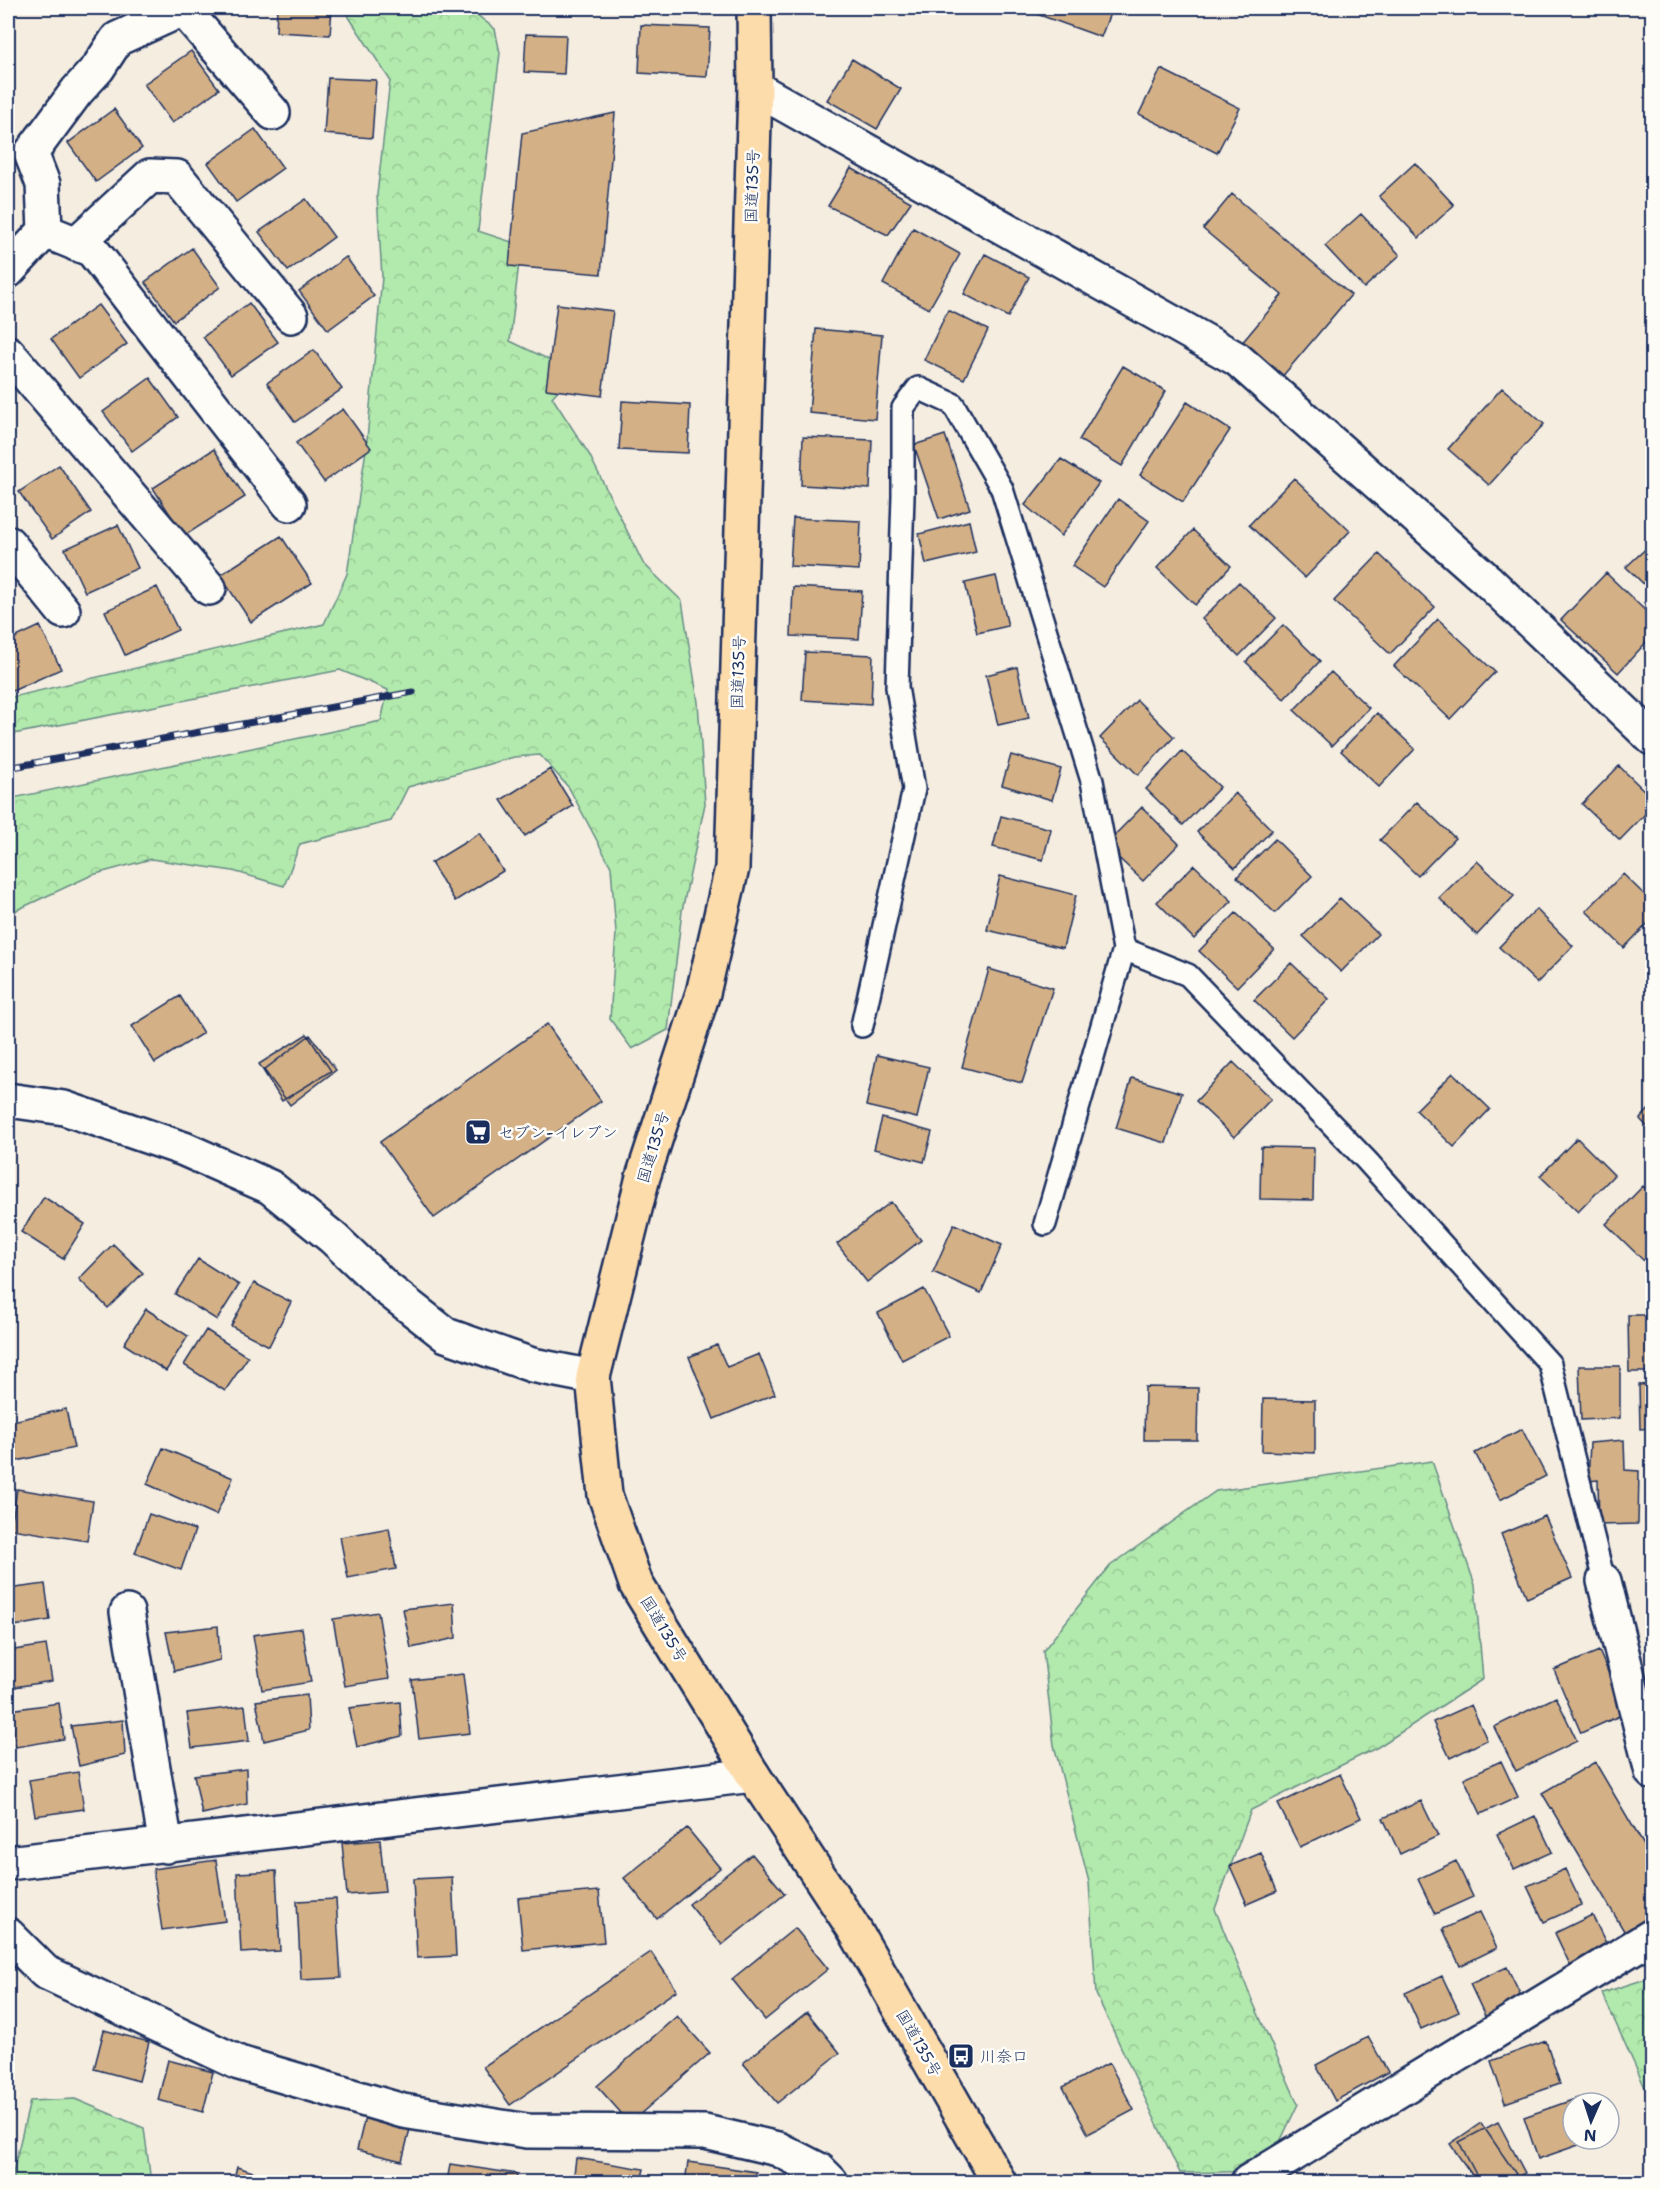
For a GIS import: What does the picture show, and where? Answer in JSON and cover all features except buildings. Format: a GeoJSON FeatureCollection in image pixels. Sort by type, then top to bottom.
{"type":"FeatureCollection","features":[{"type":"Feature","properties":{"kind":"highway","name":"国道135号"},"geometry":{"type":"LineString","coordinates":[[754,8],[755,88],[732,868],[703,993],[643,1177],[593,1377],[605,1495],[636,1584],[753,1775],[854,1929],[999,2182]]}},
{"type":"Feature","properties":{"kind":"street"},"geometry":{"type":"LineString","coordinates":[[8,271],[45,231],[43,183],[31,153],[77,91],[98,68],[117,39],[183,9],[273,113]]}},
{"type":"Feature","properties":{"kind":"street"},"geometry":{"type":"LineString","coordinates":[[755,88],[1237,359],[1487,580],[1653,738]]}},
{"type":"Feature","properties":{"kind":"street"},"geometry":{"type":"LineString","coordinates":[[76,244],[150,176],[177,177],[291,316]]}},
{"type":"Feature","properties":{"kind":"street"},"geometry":{"type":"LineString","coordinates":[[45,231],[92,250],[289,504]]}},
{"type":"Feature","properties":{"kind":"street"},"geometry":{"type":"LineString","coordinates":[[8,353],[209,588]]}},
{"type":"Feature","properties":{"kind":"street"},"geometry":{"type":"LineString","coordinates":[[8,543],[63,611]]}},
{"type":"Feature","properties":{"kind":"street"},"geometry":{"type":"LineString","coordinates":[[8,1100],[64,1108],[184,1149],[270,1187],[333,1238],[386,1288],[446,1335],[532,1365],[593,1377]]}},
{"type":"Feature","properties":{"kind":"street"},"geometry":{"type":"LineString","coordinates":[[1604,1581],[1653,1772]]}},
{"type":"Feature","properties":{"kind":"street"},"geometry":{"type":"LineString","coordinates":[[127,1612],[166,1845]]}},
{"type":"Feature","properties":{"kind":"street"},"geometry":{"type":"LineString","coordinates":[[8,1863],[753,1775]]}},
{"type":"Feature","properties":{"kind":"street"},"geometry":{"type":"LineString","coordinates":[[8,1935],[45,1972],[250,2066],[403,2111],[527,2131],[705,2132],[778,2149],[819,2170],[831,2182]]}},
{"type":"Feature","properties":{"kind":"street"},"geometry":{"type":"LineString","coordinates":[[1248,2182],[1653,1936]]}},
{"type":"Feature","properties":{"kind":"lane"},"geometry":{"type":"LineString","coordinates":[[862,1026],[914,789],[897,687],[903,496],[903,408],[918,388],[953,404],[1002,489],[1092,781],[1124,949],[1045,1224]]}},
{"type":"Feature","properties":{"kind":"lane"},"geometry":{"type":"LineString","coordinates":[[1124,949],[1188,975],[1366,1160],[1550,1364],[1604,1581]]}},
{"type":"Feature","properties":{"kind":"green space"},"geometry":{"type":"Polygon","coordinates":[[[343,8],[468,8],[495,29],[500,53],[478,231],[521,245],[510,341],[548,359],[568,379],[552,397],[589,454],[643,563],[682,601],[698,702],[705,804],[682,911],[668,1030],[632,1049],[610,1019],[616,933],[611,867],[569,788],[540,755],[514,757],[408,787],[391,821],[300,844],[284,886],[233,871],[151,859],[92,875],[8,914],[8,799],[381,721],[388,690],[340,670],[8,735],[8,698],[324,624],[347,574],[366,450],[382,277],[377,195],[390,80],[343,8]]]}},
{"type":"Feature","properties":{"kind":"green space"},"geometry":{"type":"Polygon","coordinates":[[[1432,1461],[1475,1585],[1483,1679],[1378,1747],[1251,1810],[1215,1909],[1298,2104],[1266,2171],[1180,2173],[1096,1994],[1089,1882],[1054,1745],[1043,1651],[1110,1566],[1216,1491],[1432,1461]]]}},
{"type":"Feature","properties":{"kind":"green space"},"geometry":{"type":"Polygon","coordinates":[[[1652,1977],[1652,2103],[1602,1993],[1652,1977]]]}},
{"type":"Feature","properties":{"kind":"green space"},"geometry":{"type":"Polygon","coordinates":[[[75,2099],[144,2128],[151,2182],[15,2182],[13,2172],[30,2101],[75,2099]]]}},
{"type":"Feature","properties":{"kind":"railway"},"geometry":{"type":"LineString","coordinates":[[8,768],[413,692]]}},
{"type":"Feature","properties":{"kind":"place","name":"セブン-イレブン"},"geometry":{"type":"Point","coordinates":[478,1132]}},
{"type":"Feature","properties":{"kind":"place","name":"川奈口"},"geometry":{"type":"Point","coordinates":[961,2056]}}]}
